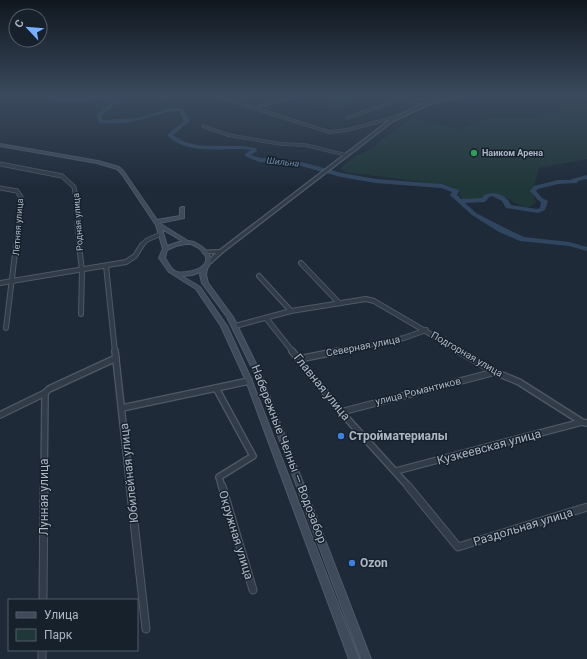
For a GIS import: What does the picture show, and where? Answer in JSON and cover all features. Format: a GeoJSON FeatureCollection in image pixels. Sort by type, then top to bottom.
{"type":"FeatureCollection","features":[{"type":"Feature","properties":{"kind":"main road","name":"Набережные Челны — Водозабор"},"geometry":{"type":"LineString","coordinates":[[0,145],[98,162],[118,168],[123,173],[157,224],[165,249],[162,258],[171,271],[198,288],[224,326],[249,381],[354,659]]}},
{"type":"Feature","properties":{"kind":"main road"},"geometry":{"type":"LineString","coordinates":[[157,224],[182,217],[182,208]]}},
{"type":"Feature","properties":{"kind":"main road","name":"Набережные Челны — Водозабор"},"geometry":{"type":"LineString","coordinates":[[157,224],[188,243],[200,246],[209,257],[203,275],[205,283],[235,326],[258,374],[366,659]]}},
{"type":"Feature","properties":{"kind":"main road"},"geometry":{"type":"LineString","coordinates":[[165,249],[182,243],[188,243]]}},
{"type":"Feature","properties":{"kind":"main road"},"geometry":{"type":"LineString","coordinates":[[178,274],[192,273],[207,266]]}},
{"type":"Feature","properties":{"kind":"street"},"geometry":{"type":"LineString","coordinates":[[205,127],[228,135],[269,142],[305,145],[346,154]]}},
{"type":"Feature","properties":{"kind":"street"},"geometry":{"type":"LineString","coordinates":[[313,127],[329,132],[360,127]]}},
{"type":"Feature","properties":{"kind":"street"},"geometry":{"type":"LineString","coordinates":[[207,266],[221,251],[381,127]]}},
{"type":"Feature","properties":{"kind":"street","name":"Родная улица"},"geometry":{"type":"LineString","coordinates":[[0,164],[62,176],[74,187],[79,213],[76,223],[82,270],[81,314]]}},
{"type":"Feature","properties":{"kind":"street","name":"Летняя улица"},"geometry":{"type":"LineString","coordinates":[[0,188],[17,191],[21,197],[13,281],[6,328]]}},
{"type":"Feature","properties":{"kind":"street"},"geometry":{"type":"LineString","coordinates":[[0,283],[106,266],[131,260],[144,241],[161,234]]}},
{"type":"Feature","properties":{"kind":"street"},"geometry":{"type":"LineString","coordinates":[[205,252],[221,251]]}},
{"type":"Feature","properties":{"kind":"street"},"geometry":{"type":"LineString","coordinates":[[235,326],[291,311],[339,303],[336,298],[301,263]]}},
{"type":"Feature","properties":{"kind":"street","name":"Юбилейная улица"},"geometry":{"type":"LineString","coordinates":[[106,266],[146,629]]}},
{"type":"Feature","properties":{"kind":"street"},"geometry":{"type":"LineString","coordinates":[[259,276],[291,311]]}},
{"type":"Feature","properties":{"kind":"street","name":"Подгорная улица"},"geometry":{"type":"LineString","coordinates":[[339,303],[366,298],[374,301],[426,330],[495,372],[519,382],[585,422]]}},
{"type":"Feature","properties":{"kind":"street","name":"Главная улица"},"geometry":{"type":"LineString","coordinates":[[266,318],[341,412],[396,471],[458,547]]}},
{"type":"Feature","properties":{"kind":"street","name":"Северная улица"},"geometry":{"type":"LineString","coordinates":[[299,359],[404,338],[426,330]]}},
{"type":"Feature","properties":{"kind":"street"},"geometry":{"type":"LineString","coordinates":[[0,414],[45,394],[49,389],[116,358]]}},
{"type":"Feature","properties":{"kind":"street","name":"улица Романтиков"},"geometry":{"type":"LineString","coordinates":[[341,412],[495,372]]}},
{"type":"Feature","properties":{"kind":"street"},"geometry":{"type":"LineString","coordinates":[[122,408],[249,381]]}},
{"type":"Feature","properties":{"kind":"street","name":"Окружная улица"},"geometry":{"type":"LineString","coordinates":[[216,388],[253,456],[219,477],[253,590]]}},
{"type":"Feature","properties":{"kind":"street","name":"Лунная улица"},"geometry":{"type":"LineString","coordinates":[[43,599],[45,394]]}},
{"type":"Feature","properties":{"kind":"street","name":"Кузкеевская улица"},"geometry":{"type":"LineString","coordinates":[[396,471],[585,422]]}},
{"type":"Feature","properties":{"kind":"street","name":"Раздольная улица"},"geometry":{"type":"LineString","coordinates":[[458,547],[587,507]]}},
{"type":"Feature","properties":{"kind":"green space","name":"Наиком Арена"},"geometry":{"type":"Polygon","coordinates":[[[399,127],[450,127],[459,129],[465,127],[587,127],[587,159],[539,168],[532,193],[536,202],[530,207],[518,204],[492,193],[486,195],[479,201],[466,201],[459,196],[460,192],[446,185],[344,172],[341,168],[355,156],[367,151],[399,127]]]}},
{"type":"Feature","properties":{"kind":"waterway","name":"Шильна"},"geometry":{"type":"LineString","coordinates":[[180,127],[170,135],[187,145],[198,147],[244,147],[254,149],[254,151],[247,155],[259,160],[294,162],[341,175],[376,181],[442,186],[456,191],[453,195],[474,214],[502,230],[523,239],[569,244],[587,249]]}},
{"type":"Feature","properties":{"kind":"waterway"},"geometry":{"type":"LineString","coordinates":[[461,201],[484,200],[486,196],[493,194],[505,200],[508,207],[538,211],[543,209],[545,201],[540,199],[533,191],[536,187],[558,182],[575,182],[574,180],[587,177]]}},
{"type":"Feature","properties":{"kind":"place","name":"Наиком Арена"},"geometry":{"type":"Point","coordinates":[474,153]}},
{"type":"Feature","properties":{"kind":"place","name":"Стройматериалы"},"geometry":{"type":"Point","coordinates":[341,436]}},
{"type":"Feature","properties":{"kind":"place","name":"Ozon"},"geometry":{"type":"Point","coordinates":[352,563]}}]}
